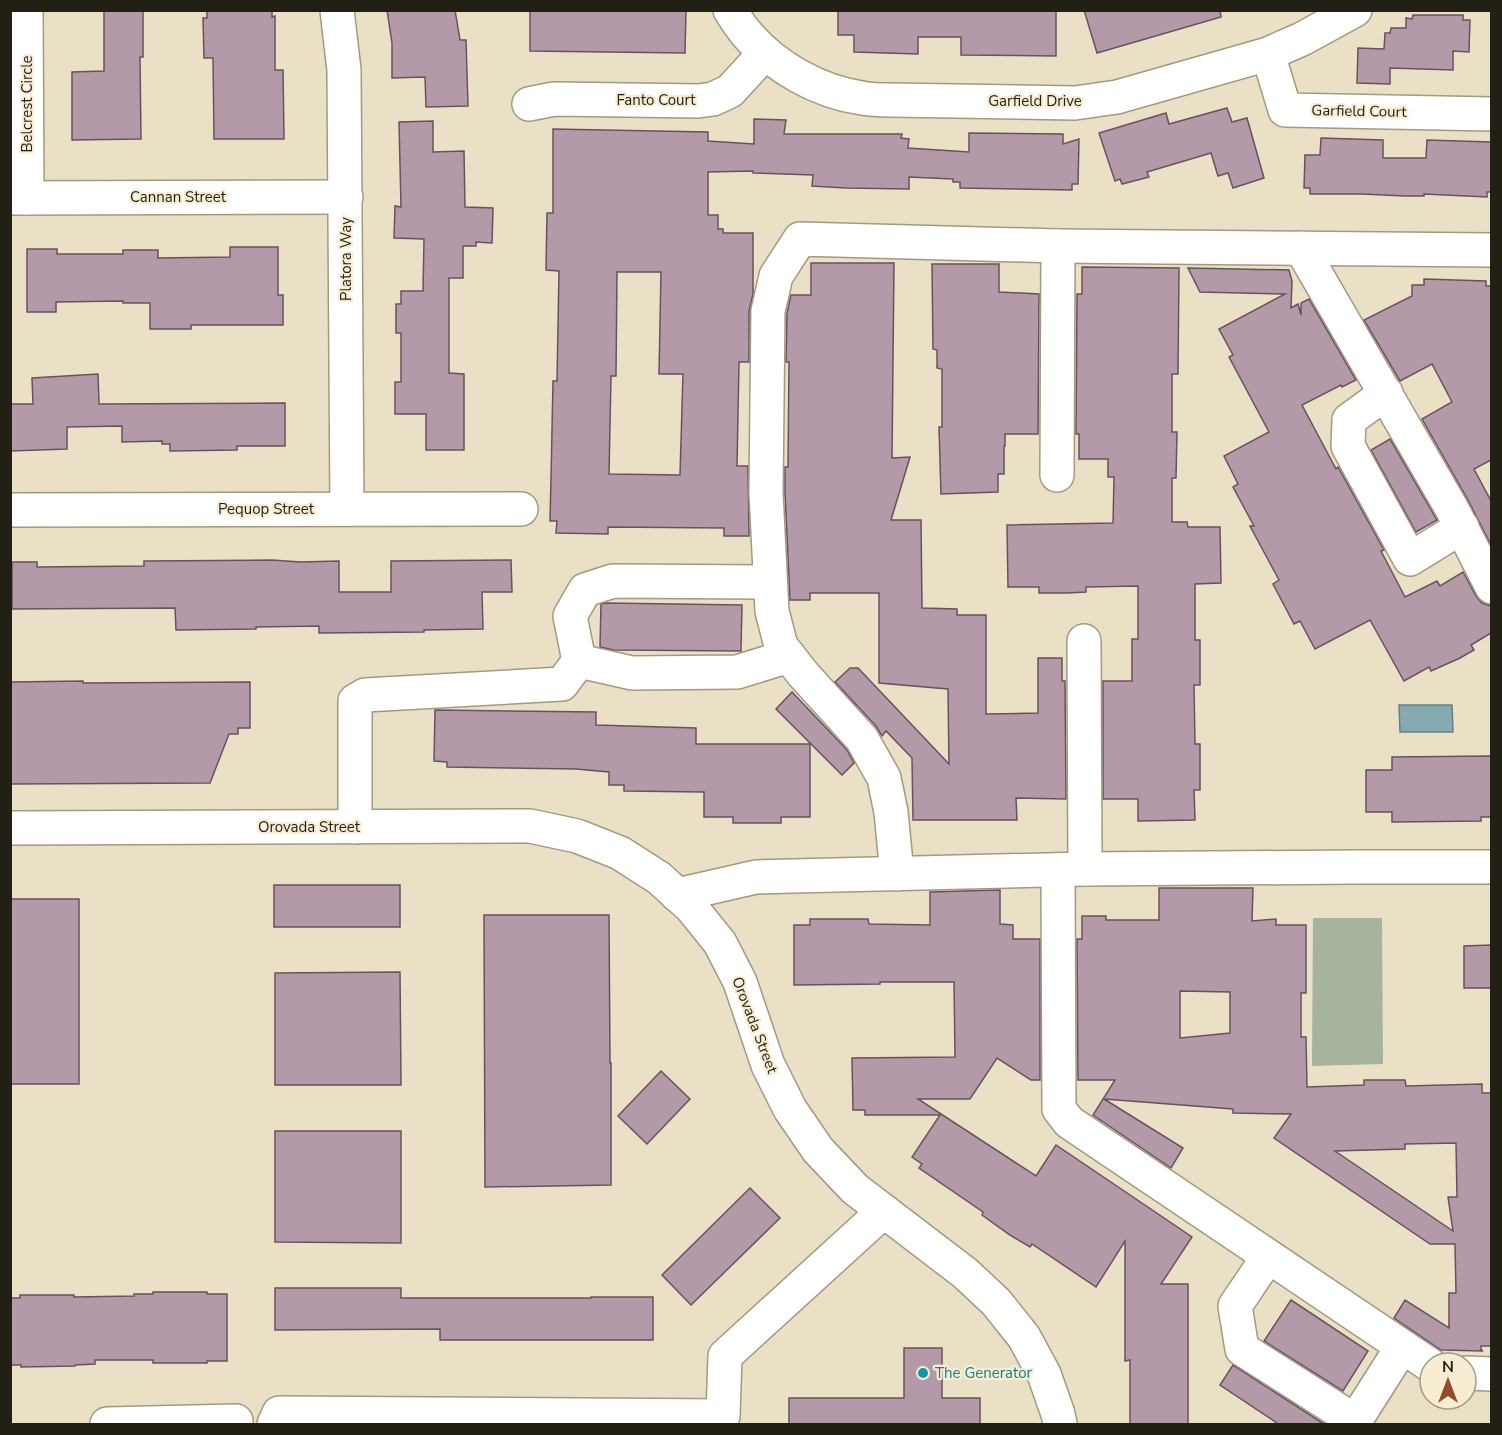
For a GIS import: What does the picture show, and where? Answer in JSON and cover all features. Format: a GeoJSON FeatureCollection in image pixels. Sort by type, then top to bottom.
{"type":"FeatureCollection","features":[{"type":"Feature","properties":{"kind":"street","name":"Belcrest Circle"},"geometry":{"type":"LineString","coordinates":[[19,198],[26,10]]}},
{"type":"Feature","properties":{"kind":"street","name":"Platora Way"},"geometry":{"type":"LineString","coordinates":[[337,10],[344,70],[346,509]]}},
{"type":"Feature","properties":{"kind":"street","name":"Garfield Drive"},"geometry":{"type":"LineString","coordinates":[[730,10],[745,33],[765,53],[796,75],[826,89],[861,98],[902,101],[1075,103],[1118,97],[1268,54],[1302,39],[1355,10]]}},
{"type":"Feature","properties":{"kind":"street","name":"Fanto Court"},"geometry":{"type":"LineString","coordinates":[[529,104],[554,99],[698,101],[713,99],[730,91],[765,53]]}},
{"type":"Feature","properties":{"kind":"street","name":"Garfield Court"},"geometry":{"type":"LineString","coordinates":[[1268,54],[1285,110],[1491,114]]}},
{"type":"Feature","properties":{"kind":"street","name":"Cannan Street"},"geometry":{"type":"LineString","coordinates":[[19,198],[346,197]]}},
{"type":"Feature","properties":{"kind":"street"},"geometry":{"type":"LineString","coordinates":[[897,874],[891,812],[884,778],[862,739],[782,646],[772,611],[766,493],[768,310],[776,276],[800,239],[1059,246],[1491,250]]}},
{"type":"Feature","properties":{"kind":"street"},"geometry":{"type":"LineString","coordinates":[[1057,475],[1059,246]]}},
{"type":"Feature","properties":{"kind":"street"},"geometry":{"type":"LineString","coordinates":[[1301,248],[1462,527],[1491,587]]}},
{"type":"Feature","properties":{"kind":"street"},"geometry":{"type":"LineString","coordinates":[[1386,393],[1349,420],[1348,446],[1410,559],[1462,527]]}},
{"type":"Feature","properties":{"kind":"street","name":"Pequop Street"},"geometry":{"type":"LineString","coordinates":[[10,510],[521,509]]}},
{"type":"Feature","properties":{"kind":"street"},"geometry":{"type":"LineString","coordinates":[[355,827],[355,700],[365,695],[562,684],[579,661],[570,616],[585,590],[613,581],[770,582]]}},
{"type":"Feature","properties":{"kind":"street"},"geometry":{"type":"LineString","coordinates":[[1084,641],[1059,1108],[1069,1122],[1418,1357]]}},
{"type":"Feature","properties":{"kind":"street"},"geometry":{"type":"LineString","coordinates":[[579,661],[632,673],[737,672],[789,656]]}},
{"type":"Feature","properties":{"kind":"street","name":"Orovada Street"},"geometry":{"type":"LineString","coordinates":[[10,828],[530,826],[577,836],[620,853],[659,878],[691,907],[720,943],[740,982],[768,1065],[790,1109],[818,1150],[855,1189],[965,1273],[996,1302],[1024,1337],[1044,1374],[1060,1425]]}},
{"type":"Feature","properties":{"kind":"street"},"geometry":{"type":"LineString","coordinates":[[677,895],[756,877],[1072,870],[1491,867]]}},
{"type":"Feature","properties":{"kind":"street"},"geometry":{"type":"LineString","coordinates":[[274,1425],[279,1413],[723,1416],[725,1356],[884,1211]]}},
{"type":"Feature","properties":{"kind":"street"},"geometry":{"type":"LineString","coordinates":[[1268,1257],[1235,1306],[1242,1349],[1355,1421],[1402,1347]]}},
{"type":"Feature","properties":{"kind":"street"},"geometry":{"type":"LineString","coordinates":[[107,1425],[236,1421]]}},
{"type":"Feature","properties":{"kind":"green space"},"geometry":{"type":"Polygon","coordinates":[[[1313,918],[1382,918],[1383,1064],[1312,1066],[1313,918]]]}},
{"type":"Feature","properties":{"kind":"water"},"geometry":{"type":"Polygon","coordinates":[[[1399,705],[1452,705],[1453,732],[1400,732],[1399,705]]]}},
{"type":"Feature","properties":{"kind":"building"},"geometry":{"type":"Polygon","coordinates":[[[104,10],[143,10],[143,57],[140,57],[141,139],[72,140],[72,72],[104,71],[104,10]]]}},
{"type":"Feature","properties":{"kind":"building"},"geometry":{"type":"Polygon","coordinates":[[[207,10],[272,10],[272,17],[275,16],[275,70],[283,70],[284,139],[214,139],[213,58],[204,58],[203,18],[207,18],[207,10]]]}},
{"type":"Feature","properties":{"kind":"building"},"geometry":{"type":"Polygon","coordinates":[[[387,10],[455,10],[460,40],[466,40],[468,106],[426,107],[425,77],[392,78],[392,43],[387,10]]]}},
{"type":"Feature","properties":{"kind":"building"},"geometry":{"type":"Polygon","coordinates":[[[530,10],[686,10],[685,53],[530,51],[530,10]]]}},
{"type":"Feature","properties":{"kind":"building"},"geometry":{"type":"Polygon","coordinates":[[[838,10],[1056,10],[1056,56],[961,55],[961,37],[918,37],[918,54],[854,52],[854,35],[838,35],[838,10]]]}},
{"type":"Feature","properties":{"kind":"building"},"geometry":{"type":"Polygon","coordinates":[[[1084,10],[1220,10],[1221,17],[1097,53],[1084,10]]]}},
{"type":"Feature","properties":{"kind":"building"},"geometry":{"type":"Polygon","coordinates":[[[1413,15],[1463,15],[1463,20],[1470,20],[1469,52],[1453,51],[1453,70],[1390,68],[1390,84],[1357,83],[1358,48],[1384,49],[1385,33],[1390,33],[1391,28],[1406,28],[1406,18],[1412,19],[1413,15]]]}},
{"type":"Feature","properties":{"kind":"building"},"geometry":{"type":"Polygon","coordinates":[[[1227,108],[1232,122],[1247,118],[1264,178],[1233,188],[1228,173],[1218,176],[1211,153],[1147,172],[1149,177],[1122,184],[1120,179],[1115,181],[1099,133],[1166,113],[1169,124],[1227,108]]]}},
{"type":"Feature","properties":{"kind":"building"},"geometry":{"type":"Polygon","coordinates":[[[754,119],[786,120],[784,134],[902,134],[901,138],[909,139],[908,148],[969,152],[969,133],[1063,134],[1063,144],[1079,139],[1078,184],[1072,184],[1072,190],[960,188],[960,182],[953,182],[953,179],[909,177],[909,189],[846,188],[812,186],[813,175],[753,173],[753,171],[708,172],[708,215],[718,215],[718,229],[723,229],[723,233],[753,233],[753,294],[749,311],[749,362],[739,362],[737,466],[748,466],[749,536],[724,536],[724,528],[608,527],[608,534],[556,533],[557,521],[550,521],[553,381],[557,381],[559,271],[546,270],[547,213],[553,213],[553,129],[708,132],[708,141],[754,144],[754,119]],[[617,272],[616,376],[611,376],[609,474],[680,475],[683,374],[659,374],[661,272],[617,272]]]}},
{"type":"Feature","properties":{"kind":"building"},"geometry":{"type":"Polygon","coordinates":[[[433,121],[433,152],[464,151],[465,207],[493,208],[492,243],[476,242],[476,246],[463,246],[463,278],[449,278],[449,373],[464,374],[464,450],[426,450],[426,414],[395,414],[395,382],[401,382],[401,333],[396,333],[396,304],[401,304],[401,291],[423,291],[424,239],[394,238],[395,206],[401,207],[399,122],[433,121]]]}},
{"type":"Feature","properties":{"kind":"building"},"geometry":{"type":"Polygon","coordinates":[[[1321,138],[1383,140],[1383,158],[1426,158],[1427,140],[1491,142],[1491,192],[1487,192],[1487,197],[1424,194],[1424,196],[1405,196],[1310,194],[1310,188],[1304,188],[1305,155],[1320,155],[1321,138]]]}},
{"type":"Feature","properties":{"kind":"building"},"geometry":{"type":"Polygon","coordinates":[[[230,247],[278,247],[278,295],[283,295],[283,325],[191,325],[191,329],[150,329],[150,303],[123,303],[123,301],[56,302],[56,312],[27,312],[27,249],[57,249],[57,254],[123,254],[123,250],[158,250],[158,258],[230,257],[230,247]]]}},
{"type":"Feature","properties":{"kind":"building"},"geometry":{"type":"Polygon","coordinates":[[[811,263],[894,263],[892,458],[910,457],[891,520],[921,520],[922,608],[957,609],[957,615],[986,615],[986,714],[1038,713],[1038,658],[1062,658],[1062,681],[1065,681],[1066,799],[1016,798],[1017,820],[913,820],[912,758],[886,731],[882,736],[876,726],[835,682],[850,668],[858,668],[949,764],[948,689],[879,683],[879,593],[810,593],[810,600],[790,600],[785,493],[785,467],[788,467],[787,313],[791,295],[811,295],[811,263]]]}},
{"type":"Feature","properties":{"kind":"building"},"geometry":{"type":"Polygon","coordinates":[[[932,264],[999,264],[999,292],[1039,294],[1038,434],[1005,434],[1004,474],[998,474],[998,492],[941,494],[939,427],[942,427],[942,369],[937,368],[937,350],[933,349],[932,264]]]}},
{"type":"Feature","properties":{"kind":"building"},"geometry":{"type":"Polygon","coordinates":[[[1082,267],[1179,268],[1178,374],[1172,374],[1172,432],[1177,432],[1176,478],[1172,478],[1172,522],[1187,522],[1188,527],[1220,527],[1221,583],[1195,584],[1195,640],[1200,640],[1200,685],[1194,685],[1195,744],[1200,744],[1200,790],[1194,790],[1195,820],[1138,821],[1138,799],[1103,799],[1103,681],[1132,681],[1132,639],[1138,639],[1138,586],[1086,587],[1086,592],[1067,593],[1039,593],[1039,587],[1008,587],[1007,525],[1113,523],[1114,477],[1108,477],[1108,459],[1079,459],[1079,434],[1076,434],[1077,294],[1082,294],[1082,267]]]}},
{"type":"Feature","properties":{"kind":"building"},"geometry":{"type":"Polygon","coordinates":[[[1188,268],[1289,270],[1292,281],[1291,308],[1298,304],[1301,315],[1301,303],[1309,299],[1356,380],[1302,405],[1336,469],[1338,467],[1384,550],[1381,551],[1405,597],[1437,581],[1440,586],[1463,572],[1476,596],[1482,603],[1491,606],[1491,633],[1471,645],[1474,650],[1431,671],[1429,667],[1404,681],[1370,620],[1315,649],[1300,621],[1294,624],[1273,584],[1279,580],[1250,526],[1254,526],[1233,487],[1238,484],[1224,456],[1269,432],[1229,357],[1233,355],[1219,329],[1285,294],[1200,292],[1188,268]]]}},
{"type":"Feature","properties":{"kind":"building"},"geometry":{"type":"Polygon","coordinates":[[[1424,279],[1486,281],[1486,286],[1491,286],[1491,460],[1474,469],[1491,501],[1491,545],[1422,419],[1452,402],[1432,364],[1400,381],[1364,320],[1412,296],[1412,285],[1424,285],[1424,279]]]}},
{"type":"Feature","properties":{"kind":"building"},"geometry":{"type":"Polygon","coordinates":[[[98,374],[99,404],[285,403],[285,446],[237,446],[237,450],[170,451],[170,444],[162,444],[162,441],[122,442],[122,426],[67,427],[67,449],[10,451],[10,404],[33,404],[32,378],[98,374]]]}},
{"type":"Feature","properties":{"kind":"building"},"geometry":{"type":"Polygon","coordinates":[[[1390,439],[1437,520],[1416,532],[1371,450],[1390,439]]]}},
{"type":"Feature","properties":{"kind":"building"},"geometry":{"type":"Polygon","coordinates":[[[511,560],[512,592],[482,592],[483,629],[424,630],[424,632],[319,633],[319,626],[176,630],[175,608],[12,609],[12,562],[37,562],[37,567],[144,566],[144,561],[339,561],[339,592],[391,592],[391,561],[511,560]]]}},
{"type":"Feature","properties":{"kind":"building"},"geometry":{"type":"Polygon","coordinates":[[[601,604],[742,605],[741,651],[614,650],[600,647],[601,604]]]}},
{"type":"Feature","properties":{"kind":"building"},"geometry":{"type":"Polygon","coordinates":[[[83,681],[83,683],[250,682],[250,728],[238,728],[238,734],[229,734],[210,783],[10,784],[10,682],[83,681]]]}},
{"type":"Feature","properties":{"kind":"building"},"geometry":{"type":"Polygon","coordinates":[[[792,692],[847,750],[854,763],[842,775],[776,709],[792,692]]]}},
{"type":"Feature","properties":{"kind":"building"},"geometry":{"type":"Polygon","coordinates":[[[435,710],[596,712],[596,725],[696,728],[696,744],[810,744],[810,817],[781,817],[781,823],[733,823],[733,817],[704,817],[704,792],[624,791],[624,785],[609,785],[609,772],[576,769],[447,767],[447,762],[434,761],[435,710]]]}},
{"type":"Feature","properties":{"kind":"building"},"geometry":{"type":"Polygon","coordinates":[[[1491,756],[1491,817],[1481,817],[1481,821],[1392,822],[1392,812],[1366,812],[1366,770],[1392,770],[1392,757],[1491,756]]]}},
{"type":"Feature","properties":{"kind":"building"},"geometry":{"type":"Polygon","coordinates":[[[274,885],[400,885],[400,927],[274,927],[274,885]]]}},
{"type":"Feature","properties":{"kind":"building"},"geometry":{"type":"Polygon","coordinates":[[[1159,888],[1253,888],[1252,921],[1276,919],[1276,925],[1306,925],[1306,993],[1301,993],[1301,1037],[1306,1037],[1307,1087],[1364,1085],[1364,1080],[1405,1080],[1406,1086],[1482,1084],[1482,1093],[1491,1093],[1491,1346],[1481,1346],[1483,1351],[1441,1350],[1394,1318],[1405,1300],[1449,1328],[1449,1293],[1456,1293],[1455,1244],[1430,1244],[1274,1138],[1291,1114],[1233,1113],[1233,1109],[1104,1099],[1183,1148],[1171,1168],[1093,1115],[1115,1080],[1078,1080],[1077,939],[1082,939],[1082,916],[1106,916],[1106,920],[1159,920],[1159,888]],[[1180,991],[1180,1038],[1230,1033],[1230,992],[1180,991]],[[1456,1143],[1405,1144],[1405,1149],[1335,1151],[1453,1231],[1448,1197],[1457,1197],[1456,1143]]]}},
{"type":"Feature","properties":{"kind":"building"},"geometry":{"type":"Polygon","coordinates":[[[1000,890],[1000,924],[1013,925],[1013,939],[1040,939],[1040,1080],[1031,1080],[997,1058],[970,1099],[918,1099],[1036,1176],[1056,1145],[1192,1237],[1161,1284],[1188,1284],[1188,1425],[1130,1425],[1130,1360],[1125,1361],[1125,1241],[1096,1287],[1032,1244],[1030,1247],[1010,1235],[982,1215],[983,1212],[919,1168],[922,1164],[912,1157],[940,1115],[865,1115],[865,1110],[853,1110],[852,1058],[955,1057],[954,982],[794,985],[794,925],[810,925],[810,919],[868,919],[869,924],[930,925],[930,892],[1000,890]]]}},
{"type":"Feature","properties":{"kind":"building"},"geometry":{"type":"Polygon","coordinates":[[[10,899],[79,899],[79,1084],[10,1084],[10,899]]]}},
{"type":"Feature","properties":{"kind":"building"},"geometry":{"type":"Polygon","coordinates":[[[484,915],[609,915],[611,1185],[485,1187],[484,915]]]}},
{"type":"Feature","properties":{"kind":"building"},"geometry":{"type":"Polygon","coordinates":[[[1491,945],[1491,988],[1464,988],[1464,946],[1491,945]]]}},
{"type":"Feature","properties":{"kind":"building"},"geometry":{"type":"Polygon","coordinates":[[[400,972],[401,1085],[275,1085],[275,973],[400,972]]]}},
{"type":"Feature","properties":{"kind":"building"},"geometry":{"type":"Polygon","coordinates":[[[661,1071],[690,1099],[647,1144],[618,1116],[661,1071]]]}},
{"type":"Feature","properties":{"kind":"building"},"geometry":{"type":"Polygon","coordinates":[[[275,1131],[401,1131],[401,1243],[275,1242],[275,1131]]]}},
{"type":"Feature","properties":{"kind":"building"},"geometry":{"type":"Polygon","coordinates":[[[750,1188],[780,1218],[691,1305],[662,1275],[750,1188]]]}},
{"type":"Feature","properties":{"kind":"building"},"geometry":{"type":"Polygon","coordinates":[[[275,1288],[401,1288],[401,1298],[653,1297],[653,1340],[440,1340],[440,1329],[275,1330],[275,1288]]]}},
{"type":"Feature","properties":{"kind":"building"},"geometry":{"type":"Polygon","coordinates":[[[153,1292],[227,1294],[227,1361],[153,1363],[153,1360],[95,1360],[95,1364],[75,1366],[21,1367],[21,1365],[10,1365],[10,1298],[20,1298],[20,1295],[134,1296],[134,1294],[153,1294],[153,1292]]]}},
{"type":"Feature","properties":{"kind":"building"},"geometry":{"type":"Polygon","coordinates":[[[1291,1300],[1368,1351],[1343,1391],[1264,1341],[1291,1300]]]}},
{"type":"Feature","properties":{"kind":"building","name":"The Generator"},"geometry":{"type":"Polygon","coordinates":[[[904,1348],[942,1348],[942,1398],[980,1398],[980,1425],[789,1425],[789,1398],[904,1398],[904,1348]]]}},
{"type":"Feature","properties":{"kind":"building"},"geometry":{"type":"Polygon","coordinates":[[[1233,1365],[1324,1425],[1280,1425],[1220,1385],[1233,1365]]]}},
{"type":"Feature","properties":{"kind":"place","name":"The Generator"},"geometry":{"type":"Point","coordinates":[923,1373]}}]}
